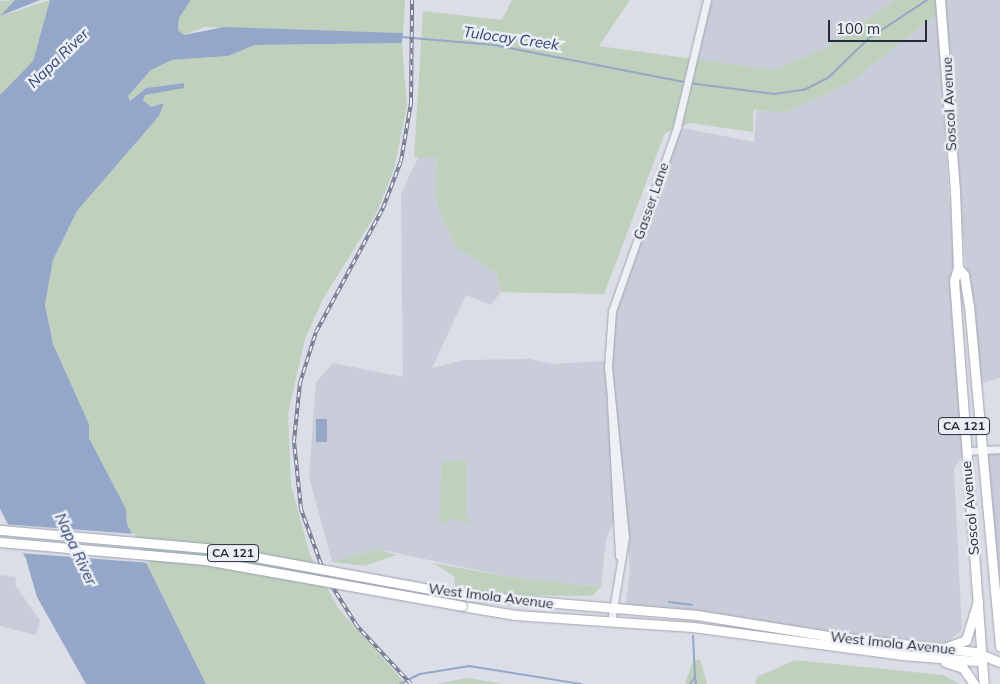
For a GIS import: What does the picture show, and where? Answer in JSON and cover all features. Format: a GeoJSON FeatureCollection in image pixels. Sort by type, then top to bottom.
{"type":"FeatureCollection","features":[{"type":"Feature","properties":{"kind":"main road","name":"Soscol Avenue"},"geometry":{"type":"LineString","coordinates":[[940,0],[958,268],[954,280],[984,684]]}},
{"type":"Feature","properties":{"kind":"main road","name":"Soscol Avenue"},"geometry":{"type":"LineString","coordinates":[[958,268],[964,275],[969,305],[980,450],[1000,647]]}},
{"type":"Feature","properties":{"kind":"main road","name":"West Imola Avenue"},"geometry":{"type":"LineString","coordinates":[[0,530],[206,548],[463,595],[612,609],[975,652],[982,657],[1000,662]]}},
{"type":"Feature","properties":{"kind":"main road","name":"West Imola Avenue"},"geometry":{"type":"LineString","coordinates":[[0,542],[205,560],[462,606],[782,640],[903,655],[976,661],[982,657]]}},
{"type":"Feature","properties":{"kind":"main road","name":"CA 121"},"geometry":{"type":"LineString","coordinates":[[932,648],[965,641],[978,601]]}},
{"type":"Feature","properties":{"kind":"main road"},"geometry":{"type":"LineString","coordinates":[[903,655],[960,667],[974,684]]}},
{"type":"Feature","properties":{"kind":"street","name":"Gasser Lane"},"geometry":{"type":"LineString","coordinates":[[611,622],[624,522],[611,402],[608,354],[614,304],[684,101],[707,0]]}},
{"type":"Feature","properties":{"kind":"street"},"geometry":{"type":"LineString","coordinates":[[966,451],[1000,449]]}},
{"type":"Feature","properties":{"kind":"street"},"geometry":{"type":"LineString","coordinates":[[782,640],[783,630]]}},
{"type":"Feature","properties":{"kind":"shaded area"},"geometry":{"type":"Polygon","coordinates":[[[707,0],[895,0],[828,47],[774,70],[693,61],[707,0]]]}},
{"type":"Feature","properties":{"kind":"shaded area"},"geometry":{"type":"Polygon","coordinates":[[[945,0],[1000,0],[1000,378],[975,385],[945,0]]]}},
{"type":"Feature","properties":{"kind":"shaded area"},"geometry":{"type":"Polygon","coordinates":[[[937,14],[966,451],[954,468],[962,630],[950,640],[952,646],[625,610],[630,570],[612,368],[614,329],[618,304],[677,127],[754,142],[756,111],[784,111],[848,84],[937,14]]]}},
{"type":"Feature","properties":{"kind":"shaded area"},"geometry":{"type":"Polygon","coordinates":[[[418,157],[437,157],[435,195],[442,218],[458,249],[496,273],[501,292],[491,305],[466,295],[432,368],[464,360],[529,359],[553,364],[604,361],[616,516],[606,539],[601,587],[509,577],[377,549],[332,562],[309,477],[316,382],[333,363],[403,377],[401,194],[418,157]]]}},
{"type":"Feature","properties":{"kind":"shaded area"},"geometry":{"type":"Polygon","coordinates":[[[1000,449],[1000,647],[981,450],[1000,449]]]}},
{"type":"Feature","properties":{"kind":"shaded area"},"geometry":{"type":"Polygon","coordinates":[[[0,575],[16,577],[15,585],[40,620],[36,635],[0,626],[0,575]]]}},
{"type":"Feature","properties":{"kind":"green space"},"geometry":{"type":"Polygon","coordinates":[[[15,0],[1,16],[50,0],[33,61],[0,95],[0,1],[15,0]]]}},
{"type":"Feature","properties":{"kind":"green space"},"geometry":{"type":"Polygon","coordinates":[[[191,0],[405,0],[403,33],[205,27],[184,35],[178,30],[179,18],[191,0]]]}},
{"type":"Feature","properties":{"kind":"green space"},"geometry":{"type":"Polygon","coordinates":[[[512,0],[630,0],[599,46],[774,70],[828,47],[895,0],[936,0],[937,14],[848,84],[784,112],[753,110],[753,132],[690,123],[665,133],[604,294],[501,292],[496,273],[458,249],[442,218],[435,195],[437,158],[414,157],[423,11],[502,20],[512,0]]]}},
{"type":"Feature","properties":{"kind":"green space"},"geometry":{"type":"Polygon","coordinates":[[[402,43],[407,106],[394,169],[377,212],[323,299],[305,339],[288,414],[291,485],[310,555],[338,608],[406,684],[206,684],[127,524],[126,509],[89,438],[89,424],[53,344],[45,305],[53,260],[77,211],[159,116],[163,103],[151,107],[143,100],[145,95],[184,87],[183,83],[146,88],[130,101],[128,96],[151,70],[172,60],[228,56],[255,45],[402,43]]]}},
{"type":"Feature","properties":{"kind":"green space"},"geometry":{"type":"Polygon","coordinates":[[[466,460],[466,518],[471,518],[471,524],[448,518],[447,523],[439,522],[442,462],[466,460]]]}},
{"type":"Feature","properties":{"kind":"green space"},"geometry":{"type":"Polygon","coordinates":[[[377,549],[396,555],[364,566],[332,562],[377,549]]]}},
{"type":"Feature","properties":{"kind":"green space"},"geometry":{"type":"Polygon","coordinates":[[[433,563],[509,577],[601,587],[592,596],[456,594],[454,576],[433,563]]]}},
{"type":"Feature","properties":{"kind":"green space"},"geometry":{"type":"Polygon","coordinates":[[[700,659],[707,684],[685,684],[693,661],[700,659]]]}},
{"type":"Feature","properties":{"kind":"green space"},"geometry":{"type":"Polygon","coordinates":[[[795,660],[943,675],[959,684],[755,684],[757,677],[795,660]]]}},
{"type":"Feature","properties":{"kind":"green space"},"geometry":{"type":"Polygon","coordinates":[[[467,678],[498,683],[502,684],[436,684],[467,678]]]}},
{"type":"Feature","properties":{"kind":"water"},"geometry":{"type":"Polygon","coordinates":[[[15,0],[40,0],[0,16],[15,0]]]}},
{"type":"Feature","properties":{"kind":"water","name":"Napa River"},"geometry":{"type":"Polygon","coordinates":[[[50,0],[191,0],[179,18],[178,30],[184,35],[224,27],[403,33],[402,43],[255,45],[228,56],[172,60],[151,70],[128,96],[130,101],[146,88],[184,83],[184,88],[145,95],[143,100],[151,107],[164,103],[159,116],[77,211],[53,260],[45,305],[53,344],[89,424],[89,438],[126,509],[127,524],[206,684],[86,684],[37,597],[26,559],[0,509],[0,95],[33,61],[50,0]]]}},
{"type":"Feature","properties":{"kind":"water"},"geometry":{"type":"Polygon","coordinates":[[[316,419],[327,419],[327,442],[316,442],[316,419]]]}},
{"type":"Feature","properties":{"kind":"pier"},"geometry":{"type":"Polygon","coordinates":[[[3,524],[135,534],[150,563],[20,553],[3,524]]]}},
{"type":"Feature","properties":{"kind":"waterway","name":"Tulocay Creek"},"geometry":{"type":"LineString","coordinates":[[689,83],[774,94],[804,90],[829,77],[868,39],[927,0]]}},
{"type":"Feature","properties":{"kind":"waterway","name":"Tulocay Creek"},"geometry":{"type":"LineString","coordinates":[[401,37],[494,45],[685,82]]}},
{"type":"Feature","properties":{"kind":"waterway"},"geometry":{"type":"LineString","coordinates":[[669,602],[692,605]]}},
{"type":"Feature","properties":{"kind":"waterway"},"geometry":{"type":"LineString","coordinates":[[690,684],[695,677],[693,636]]}},
{"type":"Feature","properties":{"kind":"waterway"},"geometry":{"type":"LineString","coordinates":[[400,684],[420,674],[469,666],[581,684]]}},
{"type":"Feature","properties":{"kind":"waterway"},"geometry":{"type":"LineString","coordinates":[[695,677],[696,684]]}},
{"type":"Feature","properties":{"kind":"railway"},"geometry":{"type":"LineString","coordinates":[[411,684],[357,626],[325,575],[301,509],[294,441],[300,383],[316,332],[383,208],[401,161],[411,103],[412,0]]}}]}
